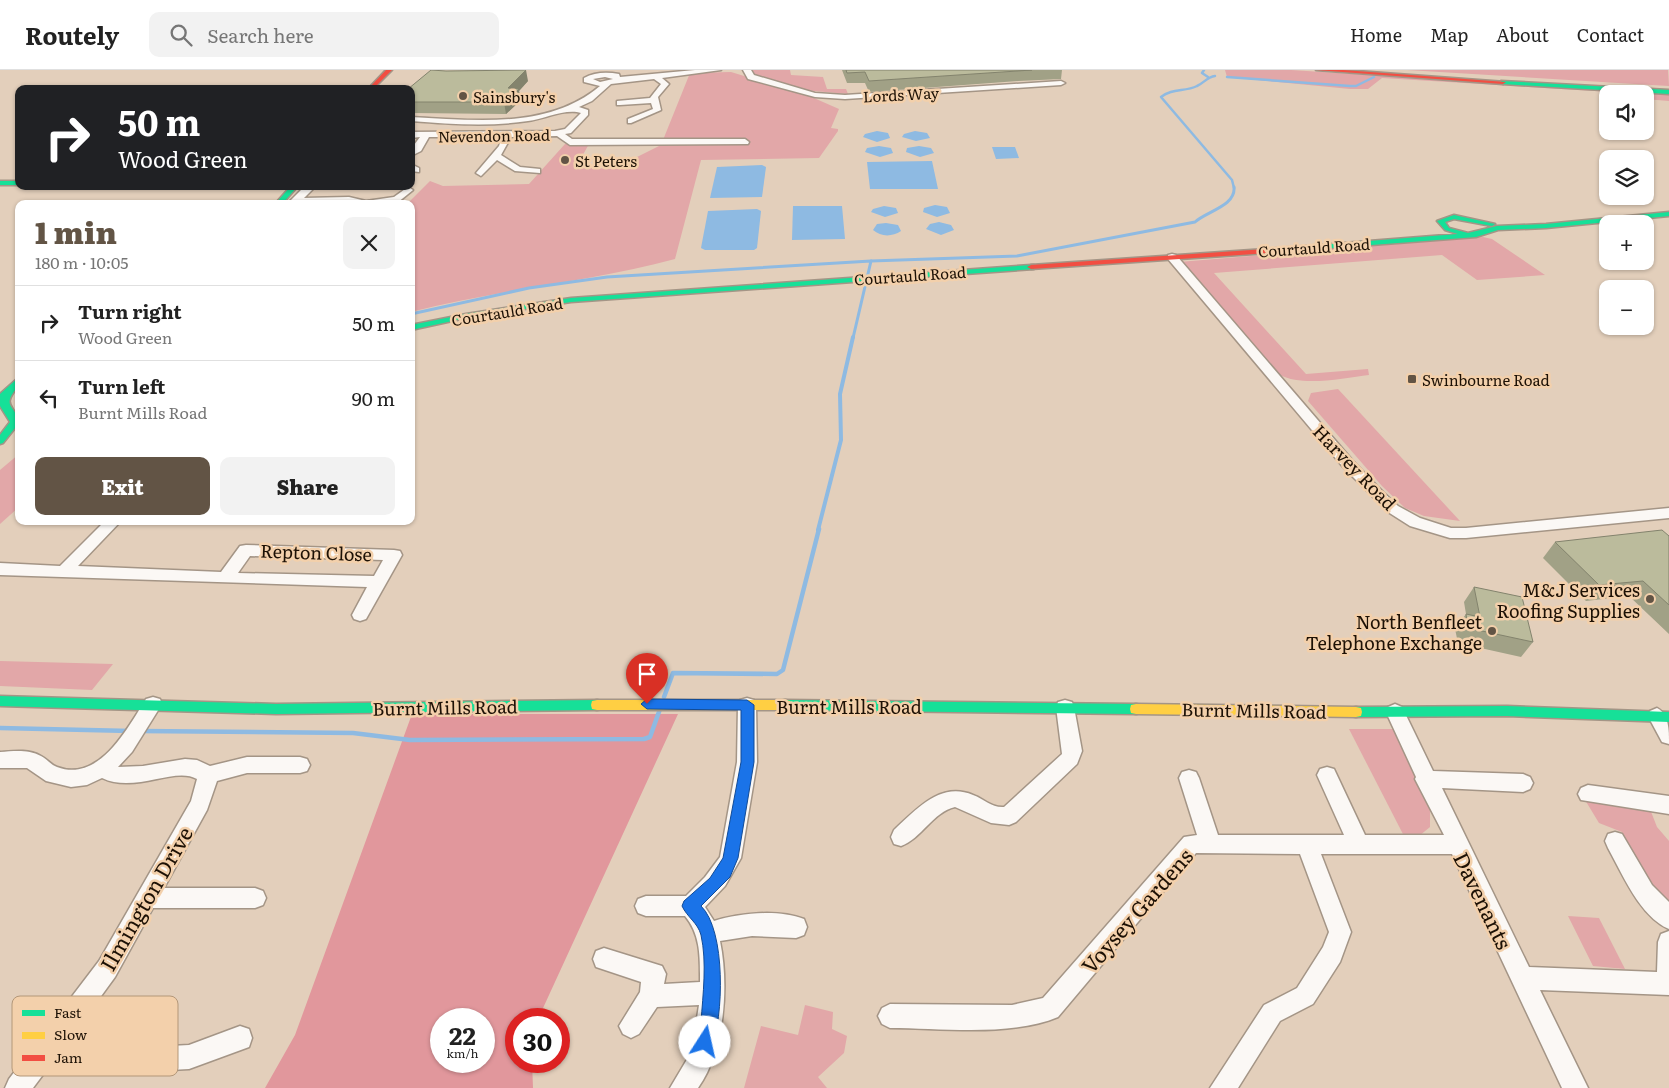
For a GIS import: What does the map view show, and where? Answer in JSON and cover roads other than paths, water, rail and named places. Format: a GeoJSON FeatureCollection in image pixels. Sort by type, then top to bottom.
{"type":"FeatureCollection","features":[{"type":"Feature","properties":{"kind":"main road"},"geometry":{"type":"LineString","coordinates":[[374,85],[389,70]]}},
{"type":"Feature","properties":{"kind":"main road"},"geometry":{"type":"LineString","coordinates":[[1319,70],[1669,92]]}},
{"type":"Feature","properties":{"kind":"main road"},"geometry":{"type":"LineString","coordinates":[[1381,70],[1669,88]]}},
{"type":"Feature","properties":{"kind":"main road"},"geometry":{"type":"LineString","coordinates":[[0,183],[15,183]]}},
{"type":"Feature","properties":{"kind":"main road"},"geometry":{"type":"LineString","coordinates":[[282,200],[291,190]]}},
{"type":"Feature","properties":{"kind":"main road","name":"Courtauld Road"},"geometry":{"type":"LineString","coordinates":[[415,327],[466,316],[571,300],[1466,234],[1476,235],[1484,230],[1511,227],[1546,226],[1669,214]]}},
{"type":"Feature","properties":{"kind":"main road","name":"Courtauld Road"},"geometry":{"type":"LineString","coordinates":[[1410,239],[1432,233],[1442,220],[1449,218],[1511,227]]}},
{"type":"Feature","properties":{"kind":"main road"},"geometry":{"type":"LineString","coordinates":[[1471,220],[1481,225],[1484,230]]}},
{"type":"Feature","properties":{"kind":"main road"},"geometry":{"type":"LineString","coordinates":[[1440,224],[1452,232],[1466,234]]}},
{"type":"Feature","properties":{"kind":"main road"},"geometry":{"type":"LineString","coordinates":[[0,382],[15,376]]}},
{"type":"Feature","properties":{"kind":"main road"},"geometry":{"type":"LineString","coordinates":[[0,441],[14,425],[14,418],[8,408],[4,395],[15,378]]}},
{"type":"Feature","properties":{"kind":"main road","name":"Burnt Mills Road"},"geometry":{"type":"LineString","coordinates":[[0,701],[276,709],[647,704],[1395,712],[1507,711],[1663,717]]}},
{"type":"Feature","properties":{"kind":"street"},"geometry":{"type":"LineString","coordinates":[[617,80],[616,76],[606,75],[592,77],[588,80],[593,84],[607,84],[617,80],[717,70]]}},
{"type":"Feature","properties":{"kind":"street","name":"Lords Way"},"geometry":{"type":"LineString","coordinates":[[748,70],[751,77],[815,95],[845,97],[1061,83]]}},
{"type":"Feature","properties":{"kind":"street"},"geometry":{"type":"LineString","coordinates":[[653,100],[665,84],[655,76]]}},
{"type":"Feature","properties":{"kind":"street"},"geometry":{"type":"LineString","coordinates":[[415,119],[503,121],[541,116],[574,108],[598,93],[607,84]]}},
{"type":"Feature","properties":{"kind":"street"},"geometry":{"type":"LineString","coordinates":[[620,104],[653,100]]}},
{"type":"Feature","properties":{"kind":"street"},"geometry":{"type":"LineString","coordinates":[[631,121],[637,117],[656,112],[653,100]]}},
{"type":"Feature","properties":{"kind":"street","name":"Nevendon Road"},"geometry":{"type":"LineString","coordinates":[[415,135],[507,136],[560,134],[571,129],[584,115],[584,112],[574,108]]}},
{"type":"Feature","properties":{"kind":"street"},"geometry":{"type":"LineString","coordinates":[[560,134],[570,142],[745,142]]}},
{"type":"Feature","properties":{"kind":"street"},"geometry":{"type":"LineString","coordinates":[[415,151],[418,150],[419,144],[426,135]]}},
{"type":"Feature","properties":{"kind":"street"},"geometry":{"type":"LineString","coordinates":[[481,173],[497,156],[507,136]]}},
{"type":"Feature","properties":{"kind":"street"},"geometry":{"type":"LineString","coordinates":[[599,138],[615,138],[612,142]]}},
{"type":"Feature","properties":{"kind":"street"},"geometry":{"type":"LineString","coordinates":[[484,150],[506,160],[518,169],[537,171]]}},
{"type":"Feature","properties":{"kind":"street"},"geometry":{"type":"LineString","coordinates":[[296,200],[307,190]]}},
{"type":"Feature","properties":{"kind":"street"},"geometry":{"type":"LineString","coordinates":[[397,200],[408,190]]}},
{"type":"Feature","properties":{"kind":"street","name":"Harvey Road"},"geometry":{"type":"LineString","coordinates":[[1172,257],[1348,464],[1393,509],[1415,522],[1450,533],[1466,533],[1669,513]]}},
{"type":"Feature","properties":{"kind":"street"},"geometry":{"type":"LineString","coordinates":[[64,572],[110,525]]}},
{"type":"Feature","properties":{"kind":"street","name":"Repton Close"},"geometry":{"type":"LineString","coordinates":[[225,578],[246,550],[394,555],[360,614]]}},
{"type":"Feature","properties":{"kind":"street"},"geometry":{"type":"LineString","coordinates":[[0,570],[379,582]]}},
{"type":"Feature","properties":{"kind":"street"},"geometry":{"type":"LineString","coordinates":[[0,760],[32,761],[52,774],[61,777],[88,775],[113,762],[153,704]]}},
{"type":"Feature","properties":{"kind":"street"},"geometry":{"type":"LineString","coordinates":[[646,906],[690,906],[724,872],[730,858],[748,762],[747,705]]}},
{"type":"Feature","properties":{"kind":"street"},"geometry":{"type":"LineString","coordinates":[[900,836],[948,800],[964,799],[988,815],[999,818],[1009,816],[1070,758],[1072,751],[1064,707]]}},
{"type":"Feature","properties":{"kind":"street","name":"Davenants"},"geometry":{"type":"LineString","coordinates":[[1395,712],[1425,779],[1575,1088]]}},
{"type":"Feature","properties":{"kind":"street"},"geometry":{"type":"LineString","coordinates":[[1663,717],[1669,736]]}},
{"type":"Feature","properties":{"kind":"street"},"geometry":{"type":"LineString","coordinates":[[102,769],[109,773],[130,776],[191,767],[202,770],[208,776],[247,765],[300,765]]}},
{"type":"Feature","properties":{"kind":"street"},"geometry":{"type":"LineString","coordinates":[[1327,775],[1359,846]]}},
{"type":"Feature","properties":{"kind":"street","name":"Ilmington Drive"},"geometry":{"type":"LineString","coordinates":[[86,996],[107,968],[200,804],[206,790],[208,776]]}},
{"type":"Feature","properties":{"kind":"street"},"geometry":{"type":"LineString","coordinates":[[1189,778],[1210,843]]}},
{"type":"Feature","properties":{"kind":"street"},"geometry":{"type":"LineString","coordinates":[[1425,779],[1524,784]]}},
{"type":"Feature","properties":{"kind":"street"},"geometry":{"type":"LineString","coordinates":[[1588,794],[1669,806]]}},
{"type":"Feature","properties":{"kind":"street"},"geometry":{"type":"LineString","coordinates":[[1614,842],[1644,892],[1669,918]]}},
{"type":"Feature","properties":{"kind":"street","name":"Voysey Gardens"},"geometry":{"type":"LineString","coordinates":[[890,1016],[1012,1017],[1050,1009],[1191,844],[1307,846],[1458,845]]}},
{"type":"Feature","properties":{"kind":"street"},"geometry":{"type":"LineString","coordinates":[[1222,1088],[1272,1013],[1305,996],[1337,944],[1340,932],[1307,846]]}},
{"type":"Feature","properties":{"kind":"street"},"geometry":{"type":"LineString","coordinates":[[147,898],[254,898]]}},
{"type":"Feature","properties":{"kind":"street"},"geometry":{"type":"LineString","coordinates":[[683,1088],[701,1061],[709,1024],[712,958],[708,934],[700,916],[690,906]]}},
{"type":"Feature","properties":{"kind":"street"},"geometry":{"type":"LineString","coordinates":[[708,934],[730,926],[761,924],[796,927]]}},
{"type":"Feature","properties":{"kind":"street"},"geometry":{"type":"LineString","coordinates":[[1522,978],[1668,984],[1669,942]]}},
{"type":"Feature","properties":{"kind":"street"},"geometry":{"type":"LineString","coordinates":[[604,959],[654,974],[651,996],[631,1026]]}},
{"type":"Feature","properties":{"kind":"street"},"geometry":{"type":"LineString","coordinates":[[651,996],[710,994]]}},
{"type":"Feature","properties":{"kind":"street"},"geometry":{"type":"LineString","coordinates":[[178,1058],[189,1057],[240,1038]]}},
{"type":"Feature","properties":{"kind":"street","name":"Ilmington Drive"},"geometry":{"type":"LineString","coordinates":[[18,1088],[27,1076]]}},
{"type":"Feature","properties":{"kind":"water"},"geometry":{"type":"Polygon","coordinates":[[[877,131],[888,133],[890,138],[877,142],[863,137],[865,134],[877,131]]]}},
{"type":"Feature","properties":{"kind":"water"},"geometry":{"type":"Polygon","coordinates":[[[915,131],[927,133],[930,138],[916,141],[902,137],[904,134],[915,131]]]}},
{"type":"Feature","properties":{"kind":"water"},"geometry":{"type":"Polygon","coordinates":[[[879,146],[891,148],[893,153],[880,157],[865,152],[867,148],[879,146]]]}},
{"type":"Feature","properties":{"kind":"water"},"geometry":{"type":"Polygon","coordinates":[[[919,146],[931,148],[934,153],[920,157],[906,152],[907,148],[919,146]]]}},
{"type":"Feature","properties":{"kind":"water"},"geometry":{"type":"Polygon","coordinates":[[[992,147],[1015,147],[1019,158],[996,159],[992,147]]]}},
{"type":"Feature","properties":{"kind":"water"},"geometry":{"type":"Polygon","coordinates":[[[932,161],[938,189],[870,189],[867,162],[932,161]]]}},
{"type":"Feature","properties":{"kind":"water"},"geometry":{"type":"Polygon","coordinates":[[[762,165],[766,167],[762,197],[710,198],[717,167],[762,165]]]}},
{"type":"Feature","properties":{"kind":"water"},"geometry":{"type":"Polygon","coordinates":[[[935,205],[947,207],[950,213],[937,217],[923,212],[924,208],[935,205]]]}},
{"type":"Feature","properties":{"kind":"water"},"geometry":{"type":"Polygon","coordinates":[[[793,206],[842,206],[845,239],[792,240],[793,206]]]}},
{"type":"Feature","properties":{"kind":"water"},"geometry":{"type":"Polygon","coordinates":[[[884,206],[896,208],[898,213],[885,217],[871,212],[873,209],[884,206]]]}},
{"type":"Feature","properties":{"kind":"water"},"geometry":{"type":"Polygon","coordinates":[[[757,209],[761,211],[757,248],[754,250],[705,250],[701,248],[708,211],[757,209]]]}},
{"type":"Feature","properties":{"kind":"water"},"geometry":{"type":"Polygon","coordinates":[[[939,222],[951,225],[954,230],[941,235],[926,229],[930,224],[939,222]]]}},
{"type":"Feature","properties":{"kind":"water"},"geometry":{"type":"Polygon","coordinates":[[[877,224],[898,225],[901,231],[887,235],[879,234],[873,230],[877,224]]]}},
{"type":"Feature","properties":{"kind":"waterway"},"geometry":{"type":"LineString","coordinates":[[1204,70],[1202,73],[1208,77]]}},
{"type":"Feature","properties":{"kind":"waterway"},"geometry":{"type":"LineString","coordinates":[[1215,76],[1192,88],[1170,92],[1161,97],[1232,180],[1234,188]]}},
{"type":"Feature","properties":{"kind":"waterway"},"geometry":{"type":"LineString","coordinates":[[1227,77],[1350,86],[1356,86],[1374,77]]}},
{"type":"Feature","properties":{"kind":"waterway"},"geometry":{"type":"LineString","coordinates":[[871,261],[1017,256],[1195,222],[1226,204],[1233,194],[1234,188]]}},
{"type":"Feature","properties":{"kind":"waterway"},"geometry":{"type":"LineString","coordinates":[[415,313],[529,288],[607,277],[871,261]]}},
{"type":"Feature","properties":{"kind":"waterway"},"geometry":{"type":"LineString","coordinates":[[853,338],[871,261]]}},
{"type":"Feature","properties":{"kind":"waterway"},"geometry":{"type":"LineString","coordinates":[[818,530],[841,440],[840,394],[853,337]]}},
{"type":"Feature","properties":{"kind":"waterway"},"geometry":{"type":"LineString","coordinates":[[664,697],[673,673],[777,674],[783,670],[819,529]]}},
{"type":"Feature","properties":{"kind":"waterway"},"geometry":{"type":"LineString","coordinates":[[139,731],[353,733],[410,740],[644,739],[650,737],[660,709]]}},
{"type":"Feature","properties":{"kind":"waterway"},"geometry":{"type":"LineString","coordinates":[[0,728],[131,731]]}},
{"type":"Feature","properties":{"kind":"place","name":"Sainsbury's"},"geometry":{"type":"Point","coordinates":[463,96]}},
{"type":"Feature","properties":{"kind":"place","name":"St Peters"},"geometry":{"type":"Point","coordinates":[565,160]}},
{"type":"Feature","properties":{"kind":"place","name":"Swinbourne Road"},"geometry":{"type":"Point","coordinates":[1412,379]}},
{"type":"Feature","properties":{"kind":"place","name":"M&J Services Roofing Supplies"},"geometry":{"type":"Point","coordinates":[1650,599]}},
{"type":"Feature","properties":{"kind":"place","name":"North Benfleet Telephone Exchange"},"geometry":{"type":"Point","coordinates":[1492,631]}}]}
